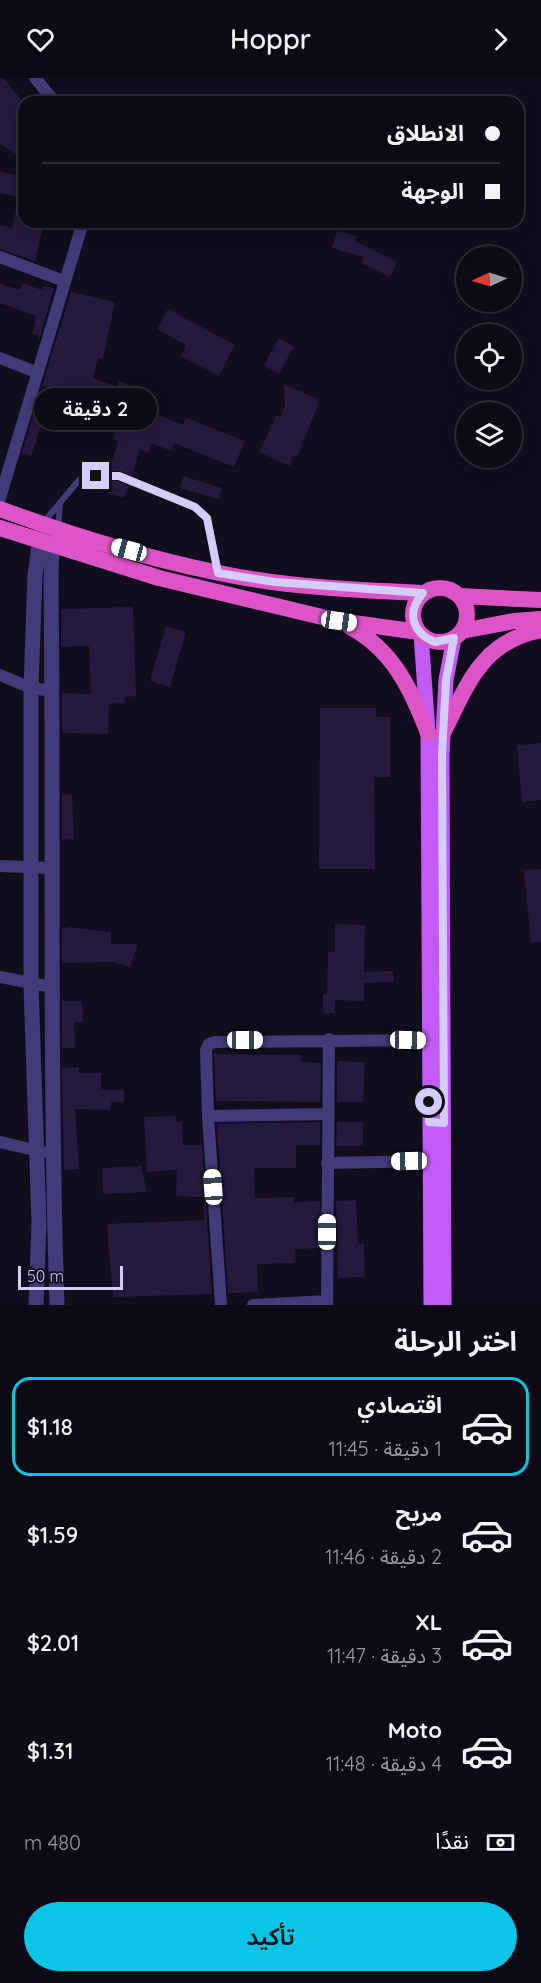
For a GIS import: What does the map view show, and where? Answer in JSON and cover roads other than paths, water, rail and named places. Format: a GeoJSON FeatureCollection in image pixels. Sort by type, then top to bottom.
{"type":"FeatureCollection","features":[{"type":"Feature","properties":{"kind":"highway"},"geometry":{"type":"LineString","coordinates":[[0,509],[48,535],[159,578],[339,621],[420,633],[435,642],[458,634],[514,621],[541,619]]}},
{"type":"Feature","properties":{"kind":"highway"},"geometry":{"type":"LineString","coordinates":[[0,528],[48,535],[218,573],[285,583],[423,593],[441,587],[459,596],[541,600]]}},
{"type":"Feature","properties":{"kind":"highway"},"geometry":{"type":"LineString","coordinates":[[420,633],[412,616],[413,608],[423,593]]}},
{"type":"Feature","properties":{"kind":"highway"},"geometry":{"type":"LineString","coordinates":[[458,634],[467,613],[459,596]]}},
{"type":"Feature","properties":{"kind":"highway"},"geometry":{"type":"LineString","coordinates":[[339,621],[368,636],[386,653],[404,677],[435,733],[474,672],[500,644],[541,630]]}},
{"type":"Feature","properties":{"kind":"main road"},"geometry":{"type":"LineString","coordinates":[[420,633],[435,733],[436,1123],[444,1305]]}},
{"type":"Feature","properties":{"kind":"main road"},"geometry":{"type":"LineString","coordinates":[[431,1305],[430,1161],[436,1123],[428,1040],[435,733],[458,634]]}},
{"type":"Feature","properties":{"kind":"street"},"geometry":{"type":"LineString","coordinates":[[35,78],[50,96]]}},
{"type":"Feature","properties":{"kind":"street"},"geometry":{"type":"LineString","coordinates":[[0,498],[81,228]]}},
{"type":"Feature","properties":{"kind":"street"},"geometry":{"type":"LineString","coordinates":[[0,257],[64,281]]}},
{"type":"Feature","properties":{"kind":"street"},"geometry":{"type":"LineString","coordinates":[[0,358],[36,372]]}},
{"type":"Feature","properties":{"kind":"street"},"geometry":{"type":"LineString","coordinates":[[36,1305],[39,1216],[31,985],[32,688],[35,575],[48,535]]}},
{"type":"Feature","properties":{"kind":"street"},"geometry":{"type":"LineString","coordinates":[[48,535],[52,691],[51,1153],[57,1305]]}},
{"type":"Feature","properties":{"kind":"street"},"geometry":{"type":"LineString","coordinates":[[0,675],[32,688],[52,691]]}},
{"type":"Feature","properties":{"kind":"street"},"geometry":{"type":"LineString","coordinates":[[0,866],[50,868]]}},
{"type":"Feature","properties":{"kind":"street"},"geometry":{"type":"LineString","coordinates":[[0,977],[31,985],[52,987]]}},
{"type":"Feature","properties":{"kind":"street"},"geometry":{"type":"LineString","coordinates":[[253,1305],[327,1303],[329,1039]]}},
{"type":"Feature","properties":{"kind":"street"},"geometry":{"type":"LineString","coordinates":[[221,1305],[208,1116],[206,1050],[209,1044],[224,1040],[428,1040]]}},
{"type":"Feature","properties":{"kind":"street"},"geometry":{"type":"LineString","coordinates":[[208,1116],[328,1114]]}},
{"type":"Feature","properties":{"kind":"street"},"geometry":{"type":"LineString","coordinates":[[0,1142],[51,1153]]}},
{"type":"Feature","properties":{"kind":"street"},"geometry":{"type":"LineString","coordinates":[[327,1163],[430,1161]]}},
{"type":"Feature","properties":{"kind":"street"},"geometry":{"type":"LineString","coordinates":[[39,1216],[54,1211]]}},
{"type":"Feature","properties":{"kind":"lane"},"geometry":{"type":"LineString","coordinates":[[48,535],[60,504],[79,480],[107,475],[119,476],[195,507],[207,518],[218,573]]}},
{"type":"Feature","properties":{"kind":"lane"},"geometry":{"type":"LineString","coordinates":[[48,535],[60,504]]}}]}
